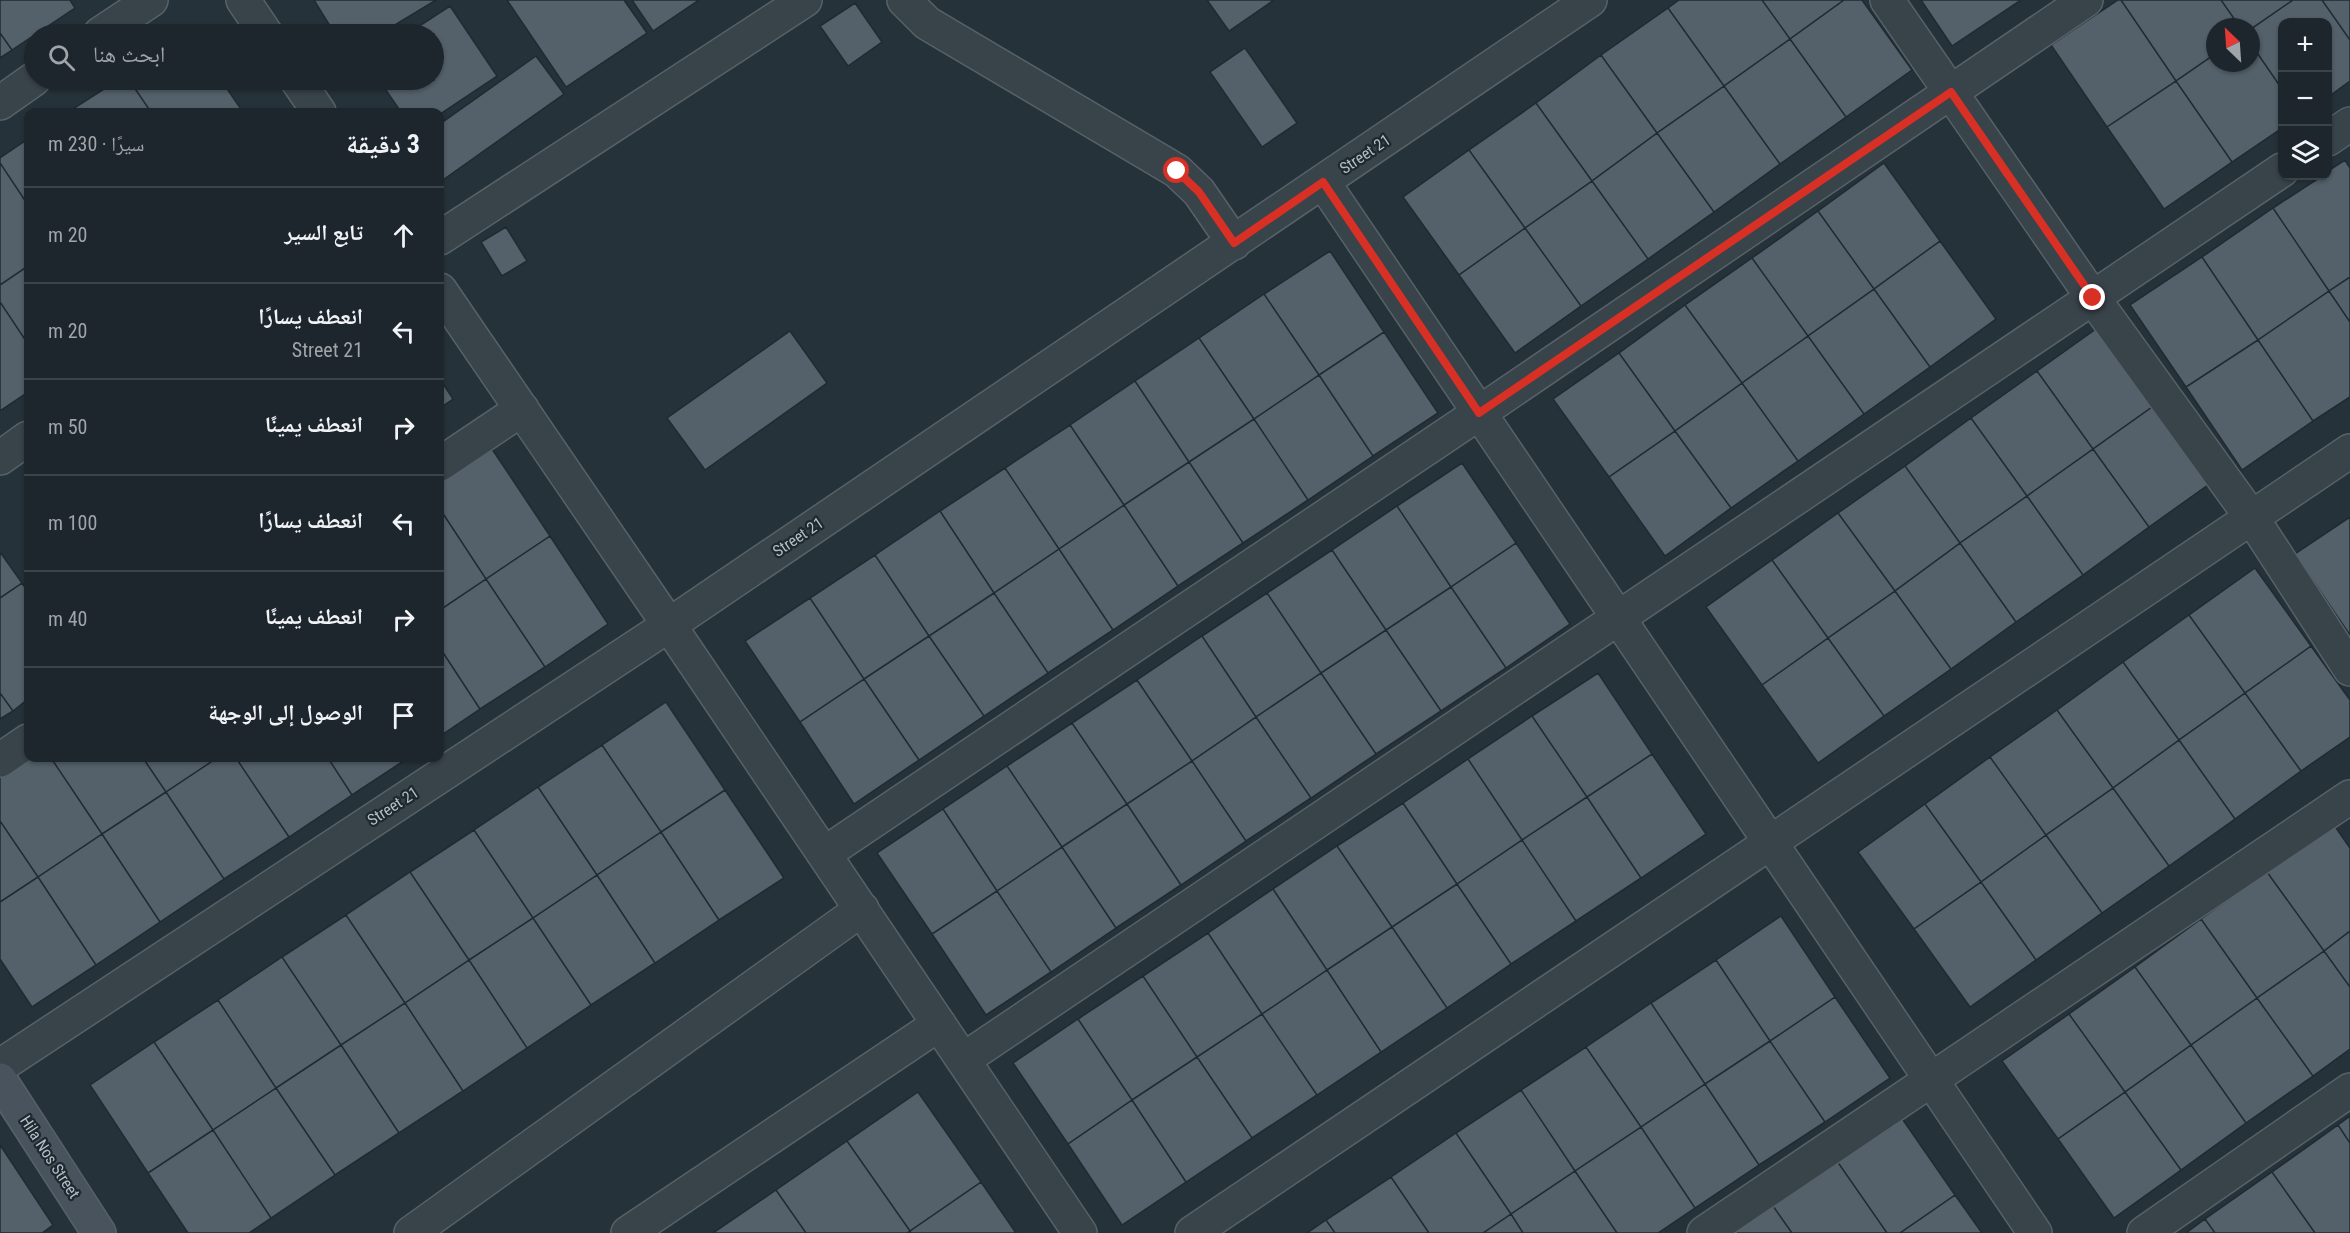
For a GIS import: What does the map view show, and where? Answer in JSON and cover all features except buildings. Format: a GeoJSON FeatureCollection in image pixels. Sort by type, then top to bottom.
{"type":"FeatureCollection","features":[{"type":"Feature","properties":{"kind":"street"},"geometry":{"type":"LineString","coordinates":[[115,24],[151,0]]}},
{"type":"Feature","properties":{"kind":"street"},"geometry":{"type":"LineString","coordinates":[[243,0],[259,24]]}},
{"type":"Feature","properties":{"kind":"street"},"geometry":{"type":"LineString","coordinates":[[444,235],[805,0]]}},
{"type":"Feature","properties":{"kind":"street"},"geometry":{"type":"LineString","coordinates":[[904,0],[927,23],[1177,171],[1199,192],[1234,243]]}},
{"type":"Feature","properties":{"kind":"street","name":"Street 21"},"geometry":{"type":"LineString","coordinates":[[0,1066],[669,625],[1590,0]]}},
{"type":"Feature","properties":{"kind":"street"},"geometry":{"type":"LineString","coordinates":[[1887,0],[2093,298],[2252,518],[2350,669]]}},
{"type":"Feature","properties":{"kind":"street"},"geometry":{"type":"LineString","coordinates":[[824,854],[1479,413],[2086,0]]}},
{"type":"Feature","properties":{"kind":"street"},"geometry":{"type":"LineString","coordinates":[[0,103],[24,86]]}},
{"type":"Feature","properties":{"kind":"street"},"geometry":{"type":"LineString","coordinates":[[304,90],[316,108]]}},
{"type":"Feature","properties":{"kind":"street"},"geometry":{"type":"LineString","coordinates":[[2332,136],[2350,124]]}},
{"type":"Feature","properties":{"kind":"street"},"geometry":{"type":"LineString","coordinates":[[963,1060],[2278,173]]}},
{"type":"Feature","properties":{"kind":"street"},"geometry":{"type":"LineString","coordinates":[[1323,182],[2035,1233]]}},
{"type":"Feature","properties":{"kind":"street"},"geometry":{"type":"LineString","coordinates":[[444,296],[1080,1233]]}},
{"type":"Feature","properties":{"kind":"street"},"geometry":{"type":"LineString","coordinates":[[444,461],[522,409]]}},
{"type":"Feature","properties":{"kind":"street"},"geometry":{"type":"LineString","coordinates":[[0,458],[24,441]]}},
{"type":"Feature","properties":{"kind":"street"},"geometry":{"type":"LineString","coordinates":[[1192,1233],[2350,451]]}},
{"type":"Feature","properties":{"kind":"street"},"geometry":{"type":"LineString","coordinates":[[0,760],[24,744]]}},
{"type":"Feature","properties":{"kind":"street"},"geometry":{"type":"LineString","coordinates":[[1704,1233],[2350,797]]}},
{"type":"Feature","properties":{"kind":"street"},"geometry":{"type":"LineString","coordinates":[[411,1233],[861,909]]}},
{"type":"Feature","properties":{"kind":"street"},"geometry":{"type":"LineString","coordinates":[[628,1233],[939,1024]]}},
{"type":"Feature","properties":{"kind":"street","name":"Hila Nos Street"},"geometry":{"type":"LineString","coordinates":[[0,1080],[99,1233]]}},
{"type":"Feature","properties":{"kind":"street"},"geometry":{"type":"LineString","coordinates":[[2144,1233],[2350,1090]]}},
{"type":"Feature","properties":{"kind":"route"},"geometry":{"type":"LineString","coordinates":[[1177,171],[1199,192],[1234,243],[1323,182],[1479,413],[1951,92],[2093,298]]}}]}
